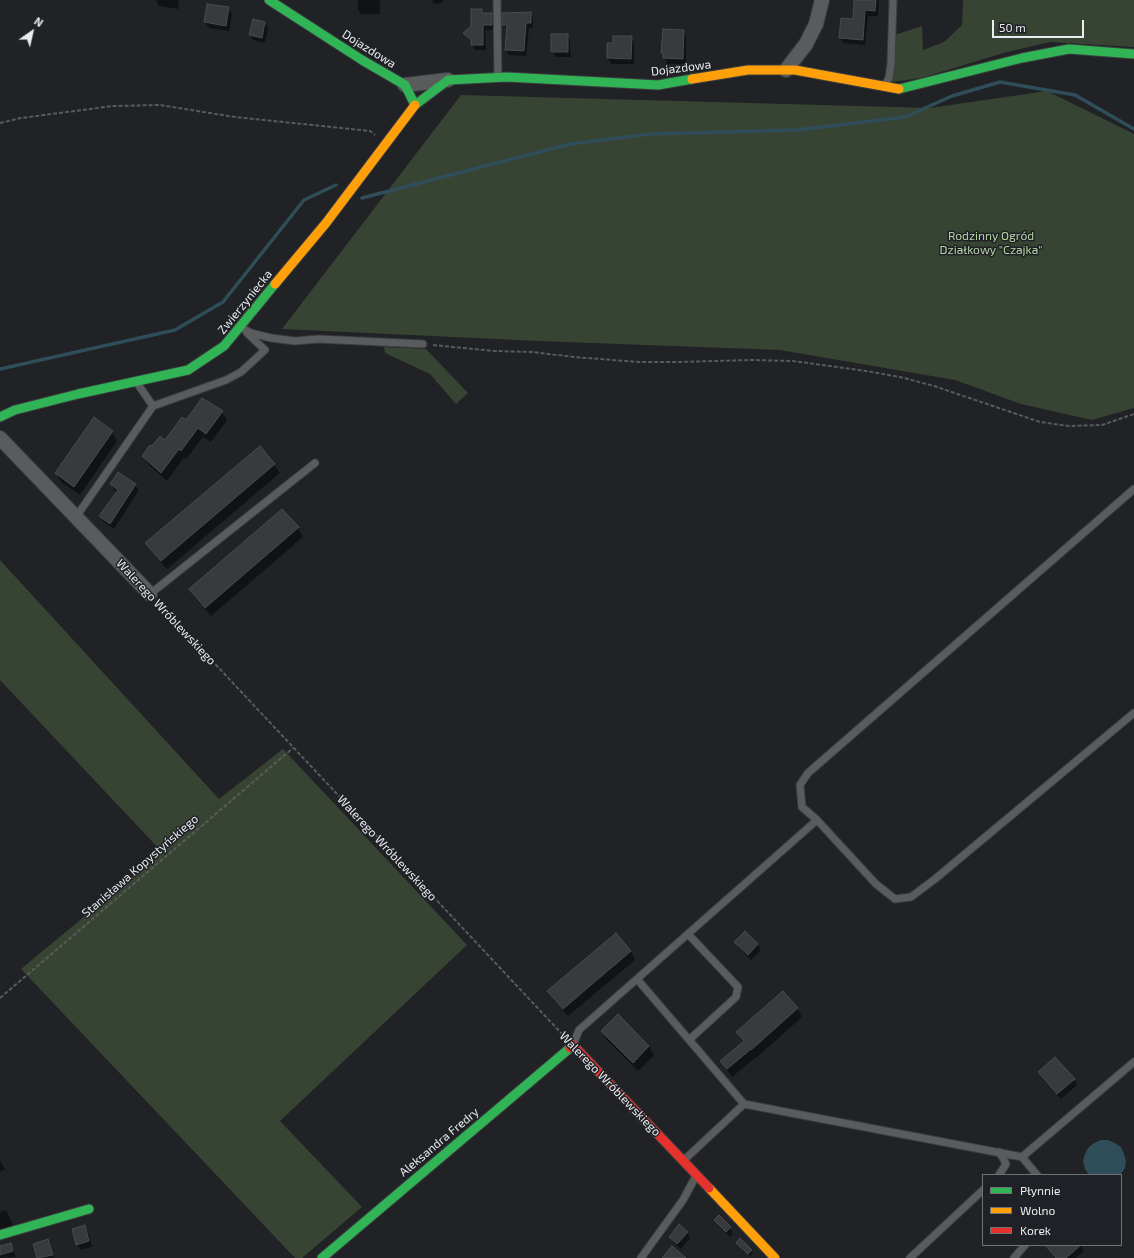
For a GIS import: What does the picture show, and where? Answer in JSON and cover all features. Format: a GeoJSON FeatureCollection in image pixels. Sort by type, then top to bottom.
{"type":"FeatureCollection","features":[{"type":"Feature","properties":{"kind":"street","name":"Dojazdowa"},"geometry":{"type":"LineString","coordinates":[[269,0],[362,60],[405,85]]}},
{"type":"Feature","properties":{"kind":"street"},"geometry":{"type":"LineString","coordinates":[[786,70],[806,44],[816,24],[822,0]]}},
{"type":"Feature","properties":{"kind":"street","name":"Dojazdowa"},"geometry":{"type":"LineString","coordinates":[[448,80],[498,78],[658,85],[748,70],[795,70],[897,90],[1022,58],[1069,49],[1134,54]]}},
{"type":"Feature","properties":{"kind":"street"},"geometry":{"type":"LineString","coordinates":[[448,80],[415,105],[405,85],[448,80]]}},
{"type":"Feature","properties":{"kind":"street","name":"Zwierzyniecka"},"geometry":{"type":"LineString","coordinates":[[0,417],[15,410],[78,394],[188,370],[224,346],[326,223],[415,105]]}},
{"type":"Feature","properties":{"kind":"street","name":"Walerego Wróblewskiego"},"geometry":{"type":"LineString","coordinates":[[0,438],[150,594]]}},
{"type":"Feature","properties":{"kind":"street","name":"Walerego Wróblewskiego"},"geometry":{"type":"LineString","coordinates":[[573,1045],[775,1258]]}},
{"type":"Feature","properties":{"kind":"street","name":"Aleksandra Fredry"},"geometry":{"type":"LineString","coordinates":[[322,1258],[573,1045]]}},
{"type":"Feature","properties":{"kind":"street"},"geometry":{"type":"LineString","coordinates":[[0,1235],[89,1209]]}},
{"type":"Feature","properties":{"kind":"lane"},"geometry":{"type":"LineString","coordinates":[[884,87],[889,78],[891,64],[893,0]]}},
{"type":"Feature","properties":{"kind":"lane"},"geometry":{"type":"LineString","coordinates":[[497,1],[498,78]]}},
{"type":"Feature","properties":{"kind":"lane"},"geometry":{"type":"LineString","coordinates":[[240,326],[251,333],[271,338],[295,341],[318,339],[423,344]]}},
{"type":"Feature","properties":{"kind":"lane"},"geometry":{"type":"LineString","coordinates":[[76,517],[153,406],[226,380],[241,372],[265,350],[240,326]]}},
{"type":"Feature","properties":{"kind":"lane"},"geometry":{"type":"LineString","coordinates":[[136,381],[153,406]]}},
{"type":"Feature","properties":{"kind":"lane"},"geometry":{"type":"LineString","coordinates":[[150,594],[315,463]]}},
{"type":"Feature","properties":{"kind":"lane"},"geometry":{"type":"LineString","coordinates":[[1134,489],[808,773],[800,785],[802,807],[817,820],[876,884],[895,899],[911,897],[935,879],[1134,713]]}},
{"type":"Feature","properties":{"kind":"lane"},"geometry":{"type":"LineString","coordinates":[[573,1045],[579,1030],[817,820]]}},
{"type":"Feature","properties":{"kind":"lane"},"geometry":{"type":"LineString","coordinates":[[688,934],[738,987],[736,997],[689,1040]]}},
{"type":"Feature","properties":{"kind":"lane"},"geometry":{"type":"LineString","coordinates":[[637,979],[744,1104],[1022,1157],[1036,1174]]}},
{"type":"Feature","properties":{"kind":"lane"},"geometry":{"type":"LineString","coordinates":[[1022,1157],[1134,1062]]}},
{"type":"Feature","properties":{"kind":"lane"},"geometry":{"type":"LineString","coordinates":[[683,1161],[744,1104]]}},
{"type":"Feature","properties":{"kind":"lane"},"geometry":{"type":"LineString","coordinates":[[999,1152],[1006,1164],[1000,1174]]}},
{"type":"Feature","properties":{"kind":"lane"},"geometry":{"type":"LineString","coordinates":[[641,1258],[682,1200],[696,1176]]}},
{"type":"Feature","properties":{"kind":"lane"},"geometry":{"type":"LineString","coordinates":[[910,1258],[982,1191]]}},
{"type":"Feature","properties":{"kind":"lane"},"geometry":{"type":"LineString","coordinates":[[1014,1258],[1024,1246]]}},
{"type":"Feature","properties":{"kind":"path"},"geometry":{"type":"LineString","coordinates":[[0,123],[21,118],[113,106],[160,106],[235,117],[370,132],[387,142]]}},
{"type":"Feature","properties":{"kind":"path"},"geometry":{"type":"LineString","coordinates":[[423,344],[639,362],[751,360],[792,362],[866,371],[900,377],[934,386],[1040,422],[1069,426],[1102,424],[1134,414]]}},
{"type":"Feature","properties":{"kind":"path","name":"Walerego Wróblewskiego"},"geometry":{"type":"LineString","coordinates":[[150,594],[573,1045]]}},
{"type":"Feature","properties":{"kind":"path","name":"Stanisława Kopystyńskiego"},"geometry":{"type":"LineString","coordinates":[[0,998],[293,748]]}},
{"type":"Feature","properties":{"kind":"green space"},"geometry":{"type":"Polygon","coordinates":[[[963,0],[1134,0],[1134,47],[1050,42],[1007,52],[921,78],[892,82],[895,35],[922,26],[923,50],[944,42],[962,25],[963,0]]]}},
{"type":"Feature","properties":{"kind":"green space","name":"Rodzinny Ogród Działkowy \"Czajka\""},"geometry":{"type":"Polygon","coordinates":[[[1047,91],[1134,134],[1134,408],[1092,420],[1021,404],[955,380],[780,350],[282,329],[461,95],[930,108],[1047,91]]]}},
{"type":"Feature","properties":{"kind":"green space"},"geometry":{"type":"Polygon","coordinates":[[[384,347],[426,349],[468,393],[456,404],[430,374],[385,353],[384,347]]]}},
{"type":"Feature","properties":{"kind":"green space"},"geometry":{"type":"Polygon","coordinates":[[[0,560],[219,799],[283,749],[467,945],[280,1121],[362,1207],[302,1258],[295,1258],[21,969],[162,852],[0,680],[0,560]]]}},
{"type":"Feature","properties":{"kind":"water"},"geometry":{"type":"Polygon","coordinates":[[[1101,1140],[1108,1140],[1121,1147],[1126,1161],[1125,1168],[1121,1174],[1088,1174],[1083,1161],[1088,1148],[1101,1140]]]}},
{"type":"Feature","properties":{"kind":"building"},"geometry":{"type":"Polygon","coordinates":[[[854,0],[876,0],[875,11],[865,10],[863,40],[839,38],[841,18],[853,19],[854,0]]]}},
{"type":"Feature","properties":{"kind":"building"},"geometry":{"type":"Polygon","coordinates":[[[207,4],[229,7],[226,26],[204,22],[207,4]]]}},
{"type":"Feature","properties":{"kind":"building"},"geometry":{"type":"Polygon","coordinates":[[[471,9],[482,9],[482,13],[492,13],[492,25],[483,25],[483,45],[471,45],[471,40],[463,33],[471,26],[471,9]]]}},
{"type":"Feature","properties":{"kind":"building"},"geometry":{"type":"Polygon","coordinates":[[[531,12],[531,23],[526,23],[524,51],[505,50],[507,25],[502,25],[502,13],[531,12]]]}},
{"type":"Feature","properties":{"kind":"building"},"geometry":{"type":"Polygon","coordinates":[[[253,19],[265,22],[262,38],[249,35],[253,19]]]}},
{"type":"Feature","properties":{"kind":"building"},"geometry":{"type":"Polygon","coordinates":[[[663,29],[684,30],[683,59],[663,58],[663,53],[661,53],[663,29]]]}},
{"type":"Feature","properties":{"kind":"building"},"geometry":{"type":"Polygon","coordinates":[[[551,34],[568,34],[568,52],[551,52],[551,34]]]}},
{"type":"Feature","properties":{"kind":"building"},"geometry":{"type":"Polygon","coordinates":[[[613,36],[632,36],[631,59],[607,58],[607,43],[613,43],[613,36]]]}},
{"type":"Feature","properties":{"kind":"building"},"geometry":{"type":"Polygon","coordinates":[[[202,398],[223,411],[206,434],[198,428],[181,451],[179,449],[161,473],[142,456],[150,445],[152,446],[160,436],[165,440],[182,417],[186,420],[202,398]]]}},
{"type":"Feature","properties":{"kind":"building"},"geometry":{"type":"Polygon","coordinates":[[[94,417],[113,431],[74,487],[55,473],[94,417]]]}},
{"type":"Feature","properties":{"kind":"building"},"geometry":{"type":"Polygon","coordinates":[[[260,446],[275,464],[161,561],[145,543],[260,446]]]}},
{"type":"Feature","properties":{"kind":"building"},"geometry":{"type":"Polygon","coordinates":[[[118,472],[136,484],[110,524],[99,516],[118,490],[110,484],[118,472]]]}},
{"type":"Feature","properties":{"kind":"building"},"geometry":{"type":"Polygon","coordinates":[[[282,509],[299,527],[205,608],[189,589],[282,509]]]}},
{"type":"Feature","properties":{"kind":"building"},"geometry":{"type":"Polygon","coordinates":[[[745,931],[758,944],[748,955],[734,942],[745,931]]]}},
{"type":"Feature","properties":{"kind":"building"},"geometry":{"type":"Polygon","coordinates":[[[616,933],[631,951],[563,1009],[547,991],[616,933]]]}},
{"type":"Feature","properties":{"kind":"building"},"geometry":{"type":"Polygon","coordinates":[[[783,991],[798,1008],[751,1050],[727,1069],[720,1061],[744,1041],[736,1032],[783,991]]]}},
{"type":"Feature","properties":{"kind":"building"},"geometry":{"type":"Polygon","coordinates":[[[618,1014],[649,1046],[633,1063],[601,1031],[618,1014]]]}},
{"type":"Feature","properties":{"kind":"building"},"geometry":{"type":"Polygon","coordinates":[[[1055,1057],[1075,1079],[1057,1094],[1038,1072],[1055,1057]]]}},
{"type":"Feature","properties":{"kind":"building"},"geometry":{"type":"Polygon","coordinates":[[[719,1215],[731,1227],[726,1232],[714,1220],[719,1215]]]}},
{"type":"Feature","properties":{"kind":"building"},"geometry":{"type":"Polygon","coordinates":[[[679,1224],[688,1232],[677,1244],[669,1237],[679,1224]]]}},
{"type":"Feature","properties":{"kind":"building"},"geometry":{"type":"Polygon","coordinates":[[[85,1225],[89,1241],[76,1245],[72,1229],[85,1225]]]}},
{"type":"Feature","properties":{"kind":"building"},"geometry":{"type":"Polygon","coordinates":[[[740,1238],[752,1250],[748,1254],[736,1243],[740,1238]]]}},
{"type":"Feature","properties":{"kind":"building"},"geometry":{"type":"Polygon","coordinates":[[[48,1239],[53,1255],[37,1258],[33,1244],[48,1239]]]}},
{"type":"Feature","properties":{"kind":"building"},"geometry":{"type":"Polygon","coordinates":[[[11,1243],[13,1251],[0,1255],[0,1246],[11,1243]]]}},
{"type":"Feature","properties":{"kind":"building"},"geometry":{"type":"Polygon","coordinates":[[[672,1246],[686,1258],[662,1258],[672,1246]]]}},
{"type":"Feature","properties":{"kind":"building"},"geometry":{"type":"Polygon","coordinates":[[[1046,1246],[1080,1246],[1066,1258],[1056,1258],[1046,1246]]]}},
{"type":"Feature","properties":{"kind":"waterway"},"geometry":{"type":"LineString","coordinates":[[362,198],[570,144],[650,134],[797,130],[905,117],[952,96],[1000,82],[1075,95],[1134,129]]}},
{"type":"Feature","properties":{"kind":"waterway"},"geometry":{"type":"LineString","coordinates":[[0,369],[175,330],[223,302],[304,200],[336,185]]}},
{"type":"Feature","properties":{"kind":"traffic: fast"},"geometry":{"type":"LineString","coordinates":[[269,0],[362,60],[405,85],[415,105],[448,80],[507,77],[658,85],[692,79]]}},
{"type":"Feature","properties":{"kind":"traffic: fast"},"geometry":{"type":"LineString","coordinates":[[899,89],[1022,58],[1069,49],[1134,54]]}},
{"type":"Feature","properties":{"kind":"traffic: fast"},"geometry":{"type":"LineString","coordinates":[[0,417],[15,410],[78,394],[188,370],[224,346],[275,284]]}},
{"type":"Feature","properties":{"kind":"traffic: fast"},"geometry":{"type":"LineString","coordinates":[[322,1258],[570,1048]]}},
{"type":"Feature","properties":{"kind":"traffic: fast"},"geometry":{"type":"LineString","coordinates":[[0,1235],[89,1209]]}},
{"type":"Feature","properties":{"kind":"traffic: slow"},"geometry":{"type":"LineString","coordinates":[[692,79],[748,70],[795,70],[899,89]]}},
{"type":"Feature","properties":{"kind":"traffic: slow"},"geometry":{"type":"LineString","coordinates":[[275,284],[326,223],[415,105]]}},
{"type":"Feature","properties":{"kind":"traffic: slow"},"geometry":{"type":"LineString","coordinates":[[709,1188],[775,1258]]}},
{"type":"Feature","properties":{"kind":"traffic: jam"},"geometry":{"type":"LineString","coordinates":[[570,1048],[573,1045],[709,1188]]}}]}
